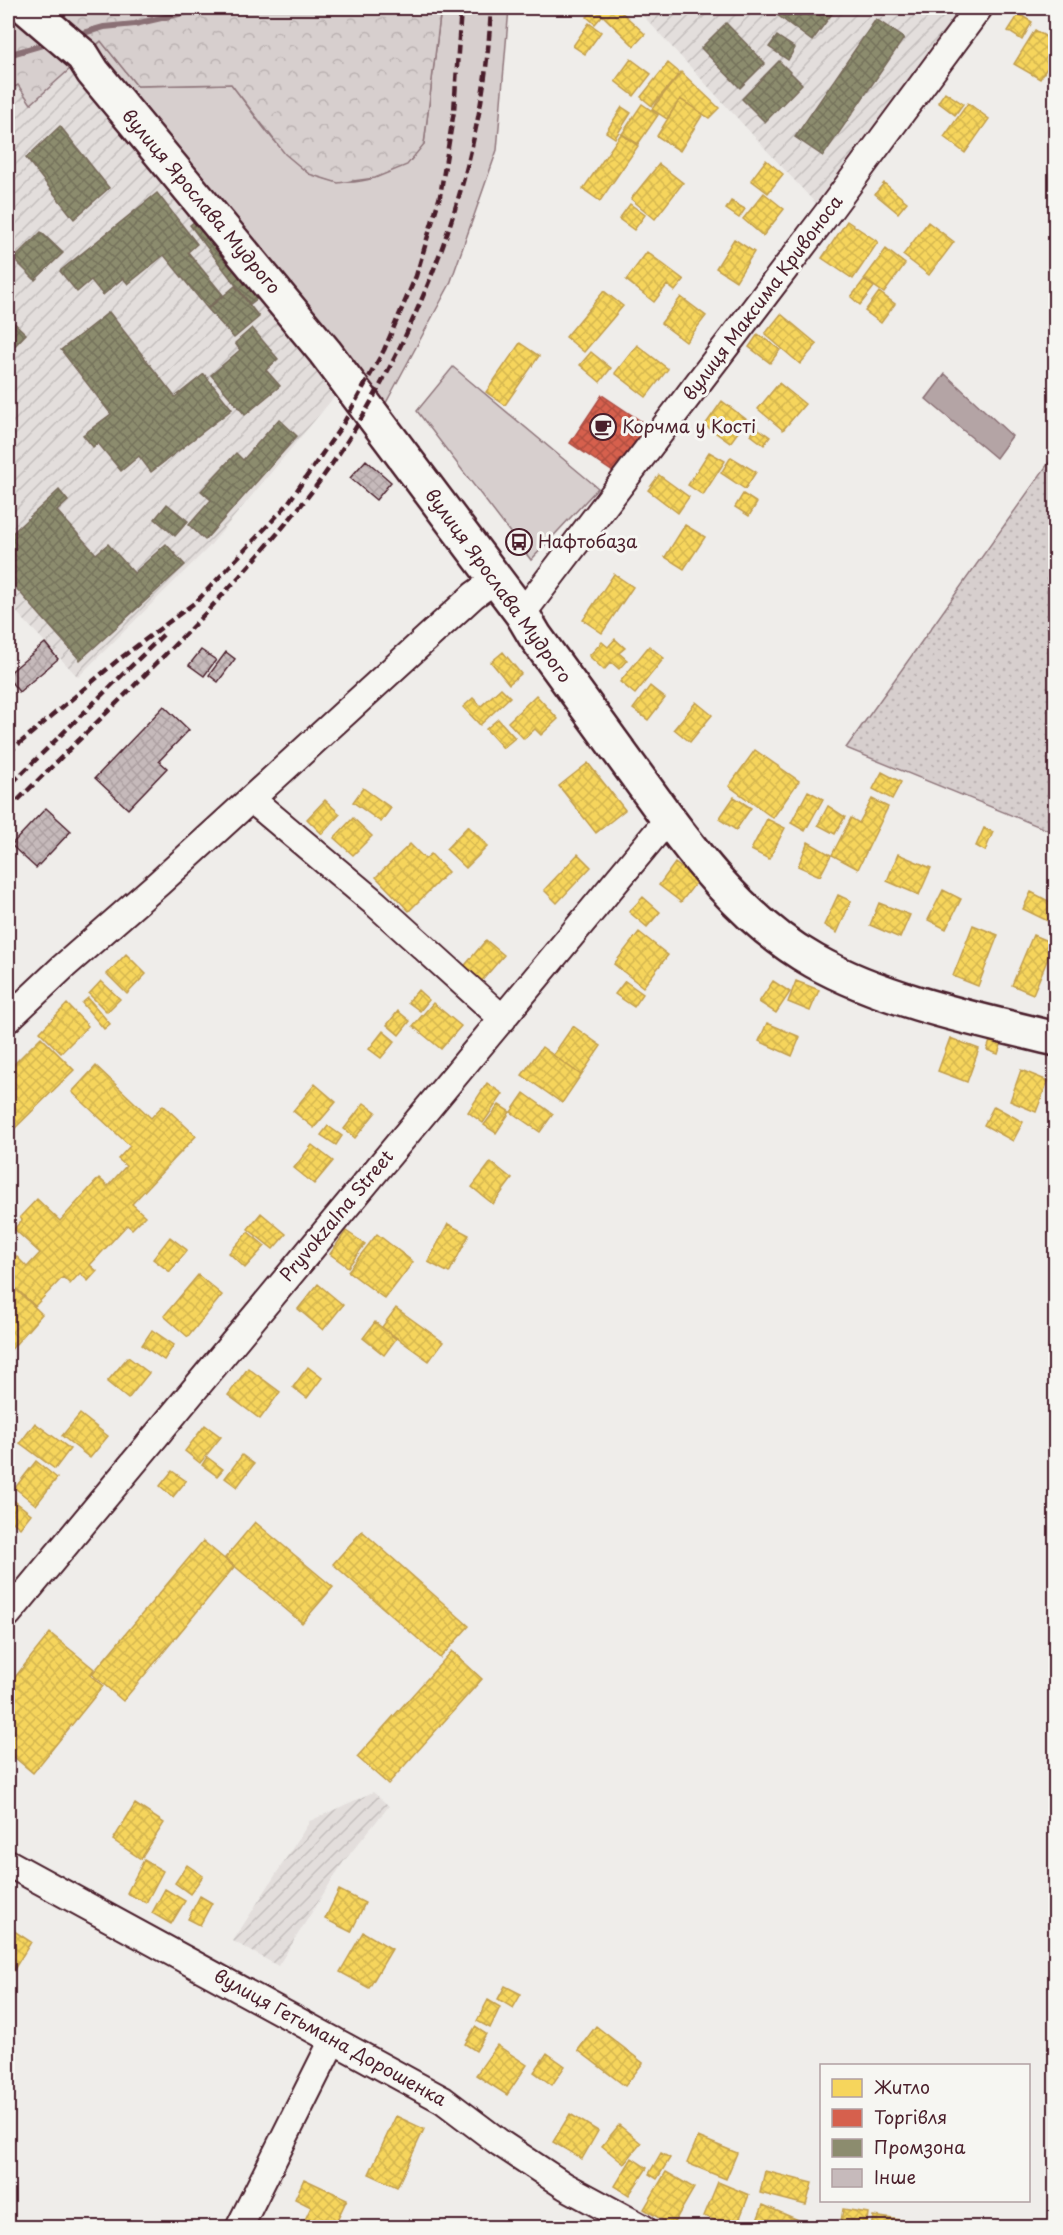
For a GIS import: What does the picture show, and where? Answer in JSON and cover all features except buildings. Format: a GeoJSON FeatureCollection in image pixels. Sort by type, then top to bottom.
{"type":"FeatureCollection","features":[{"type":"Feature","properties":{"kind":"main road","name":"вулиця Ярослава Мудрого"},"geometry":{"type":"LineString","coordinates":[[27,8],[83,56],[93,72],[325,352],[522,614],[535,636],[668,819],[708,869],[762,927],[814,962],[880,991],[979,1020],[1056,1039]]}},
{"type":"Feature","properties":{"kind":"street","name":"вулиця Максима Кривоноса"},"geometry":{"type":"LineString","coordinates":[[522,614],[829,211],[979,8]]}},
{"type":"Feature","properties":{"kind":"street"},"geometry":{"type":"LineString","coordinates":[[8,1019],[474,595],[495,580]]}},
{"type":"Feature","properties":{"kind":"street"},"geometry":{"type":"LineString","coordinates":[[251,799],[376,904],[503,1019]]}},
{"type":"Feature","properties":{"kind":"street","name":"Pryvokzalna Street"},"geometry":{"type":"LineString","coordinates":[[8,1614],[668,819]]}},
{"type":"Feature","properties":{"kind":"street","name":"вулиця Гетьмана Дорошенка"},"geometry":{"type":"LineString","coordinates":[[8,1863],[443,2100],[500,2143],[565,2186],[643,2228]]}},
{"type":"Feature","properties":{"kind":"street"},"geometry":{"type":"LineString","coordinates":[[239,2228],[333,2040]]}},
{"type":"Feature","properties":{"kind":"shaded area"},"geometry":{"type":"Polygon","coordinates":[[[636,8],[986,8],[830,219],[636,8]]]}},
{"type":"Feature","properties":{"kind":"shaded area"},"geometry":{"type":"Polygon","coordinates":[[[81,60],[345,384],[208,548],[78,677],[8,603],[8,91],[18,85],[31,103],[81,60]]]}},
{"type":"Feature","properties":{"kind":"shaded area"},"geometry":{"type":"Polygon","coordinates":[[[945,374],[1012,436],[996,458],[926,399],[945,374]]]}},
{"type":"Feature","properties":{"kind":"shaded area"},"geometry":{"type":"Polygon","coordinates":[[[373,1792],[389,1806],[344,1861],[278,1966],[233,1941],[310,1821],[373,1792]]]}},
{"type":"Feature","properties":{"kind":"green space"},"geometry":{"type":"Polygon","coordinates":[[[8,8],[441,8],[424,144],[407,165],[375,178],[338,183],[309,174],[285,154],[231,84],[137,86],[101,41],[31,104],[18,85],[8,91],[8,8]]]}},
{"type":"Feature","properties":{"kind":"green space"},"geometry":{"type":"Polygon","coordinates":[[[441,8],[509,8],[497,150],[450,284],[373,427],[81,60],[101,41],[137,86],[231,84],[259,122],[290,157],[307,170],[327,179],[349,182],[379,176],[424,144],[441,8]]]}},
{"type":"Feature","properties":{"kind":"green space"},"geometry":{"type":"Polygon","coordinates":[[[453,367],[598,488],[531,560],[417,411],[453,367]]]}},
{"type":"Feature","properties":{"kind":"green space"},"geometry":{"type":"Polygon","coordinates":[[[1055,454],[1055,833],[846,748],[1055,454]]]}},
{"type":"Feature","properties":{"kind":"waterway"},"geometry":{"type":"LineString","coordinates":[[76,35],[104,27],[135,24],[205,8]]}},
{"type":"Feature","properties":{"kind":"waterway"},"geometry":{"type":"LineString","coordinates":[[8,55],[49,43]]}},
{"type":"Feature","properties":{"kind":"railway"},"geometry":{"type":"LineString","coordinates":[[8,753],[118,660],[197,601],[286,506],[343,424],[384,350],[416,276],[440,196],[454,111],[461,8]]}},
{"type":"Feature","properties":{"kind":"railway"},"geometry":{"type":"LineString","coordinates":[[8,810],[161,659],[236,581],[306,499],[362,418],[410,325],[449,227],[464,179],[478,117],[486,70],[491,8]]}},
{"type":"Feature","properties":{"kind":"railway"},"geometry":{"type":"LineString","coordinates":[[12,783],[166,632]]}},
{"type":"Feature","properties":{"kind":"place","name":"Корчма у Кості"},"geometry":{"type":"Point","coordinates":[603,427]}},
{"type":"Feature","properties":{"kind":"place","name":"Нафтобаза"},"geometry":{"type":"Point","coordinates":[519,542]}}]}
